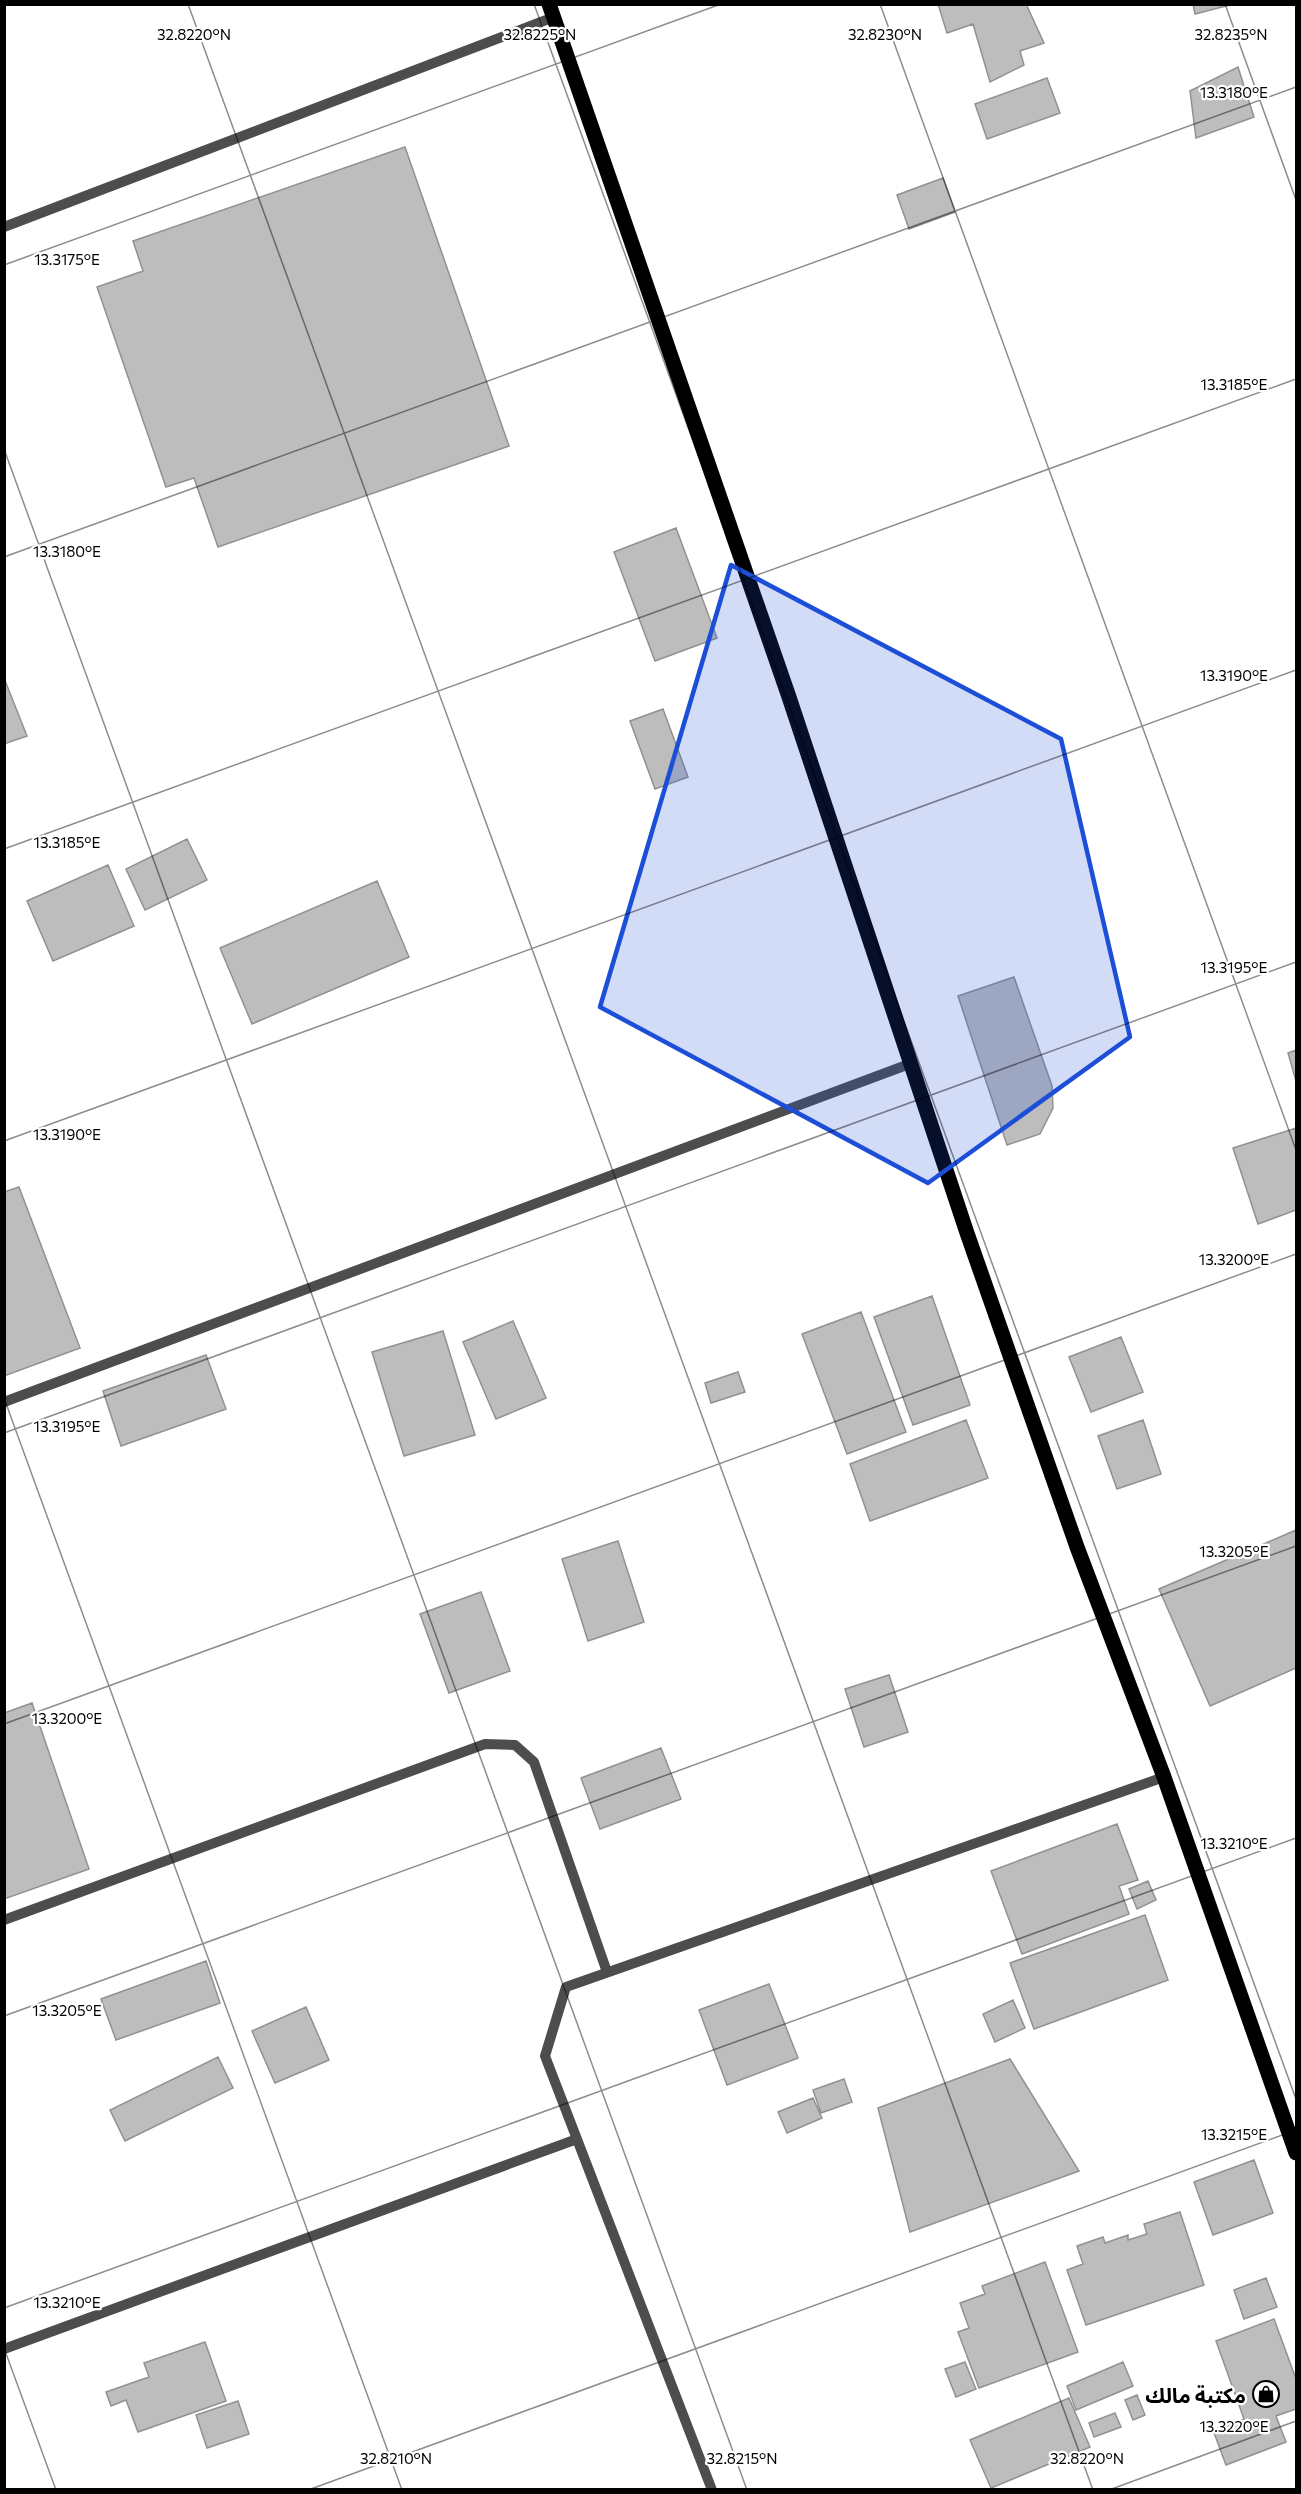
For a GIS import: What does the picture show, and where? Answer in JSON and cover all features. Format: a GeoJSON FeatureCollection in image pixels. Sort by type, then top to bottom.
{"type":"FeatureCollection","features":[{"type":"Feature","properties":{"kind":"main road"},"geometry":{"type":"LineString","coordinates":[[551,11],[789,697],[967,1233],[1073,1536],[1164,1777],[1296,2153]]}},
{"type":"Feature","properties":{"kind":"street"},"geometry":{"type":"LineString","coordinates":[[4,227],[551,11]]}},
{"type":"Feature","properties":{"kind":"street"},"geometry":{"type":"LineString","coordinates":[[4,1402],[912,1063]]}},
{"type":"Feature","properties":{"kind":"street"},"geometry":{"type":"LineString","coordinates":[[4,1920],[485,1744],[515,1745],[534,1762],[607,1972]]}},
{"type":"Feature","properties":{"kind":"street"},"geometry":{"type":"LineString","coordinates":[[712,2490],[545,2056],[566,1987],[1164,1777]]}},
{"type":"Feature","properties":{"kind":"street"},"geometry":{"type":"LineString","coordinates":[[4,2349],[577,2139]]}},
{"type":"Feature","properties":{"kind":"highlighted area"},"geometry":{"type":"Polygon","coordinates":[[[731,565],[1061,739],[1130,1037],[928,1183],[600,1007],[731,565]]]}},
{"type":"Feature","properties":{"kind":"building"},"geometry":{"type":"Polygon","coordinates":[[[938,4],[1026,4],[1044,43],[1020,51],[1024,65],[990,82],[973,24],[947,33],[938,4]]]}},
{"type":"Feature","properties":{"kind":"building"},"geometry":{"type":"Polygon","coordinates":[[[1193,4],[1230,4],[1230,5],[1195,14],[1193,4]]]}},
{"type":"Feature","properties":{"kind":"building"},"geometry":{"type":"Polygon","coordinates":[[[1238,67],[1254,117],[1196,138],[1190,91],[1238,67]]]}},
{"type":"Feature","properties":{"kind":"building"},"geometry":{"type":"Polygon","coordinates":[[[1047,78],[1060,113],[987,139],[975,104],[1047,78]]]}},
{"type":"Feature","properties":{"kind":"building"},"geometry":{"type":"Polygon","coordinates":[[[405,147],[509,446],[218,547],[194,478],[166,487],[97,287],[143,271],[133,241],[405,147]]]}},
{"type":"Feature","properties":{"kind":"building"},"geometry":{"type":"Polygon","coordinates":[[[943,178],[955,212],[909,229],[897,195],[943,178]]]}},
{"type":"Feature","properties":{"kind":"building"},"geometry":{"type":"Polygon","coordinates":[[[676,528],[717,638],[655,661],[614,552],[676,528]]]}},
{"type":"Feature","properties":{"kind":"building"},"geometry":{"type":"Polygon","coordinates":[[[4,678],[27,736],[4,744],[4,678]]]}},
{"type":"Feature","properties":{"kind":"building"},"geometry":{"type":"Polygon","coordinates":[[[663,709],[688,777],[655,789],[630,721],[663,709]]]}},
{"type":"Feature","properties":{"kind":"building"},"geometry":{"type":"Polygon","coordinates":[[[187,839],[207,880],[145,910],[126,869],[187,839]]]}},
{"type":"Feature","properties":{"kind":"building"},"geometry":{"type":"Polygon","coordinates":[[[108,865],[134,926],[53,961],[27,901],[108,865]]]}},
{"type":"Feature","properties":{"kind":"building"},"geometry":{"type":"Polygon","coordinates":[[[377,881],[409,957],[252,1024],[220,948],[377,881]]]}},
{"type":"Feature","properties":{"kind":"building"},"geometry":{"type":"Polygon","coordinates":[[[1014,977],[1052,1086],[1053,1108],[1040,1134],[1007,1145],[958,996],[1014,977]]]}},
{"type":"Feature","properties":{"kind":"building"},"geometry":{"type":"Polygon","coordinates":[[[1296,1050],[1296,1081],[1288,1053],[1296,1050]]]}},
{"type":"Feature","properties":{"kind":"building"},"geometry":{"type":"Polygon","coordinates":[[[1296,1128],[1296,1210],[1258,1224],[1233,1148],[1296,1128]]]}},
{"type":"Feature","properties":{"kind":"building"},"geometry":{"type":"Polygon","coordinates":[[[19,1187],[80,1348],[4,1376],[4,1192],[19,1187]]]}},
{"type":"Feature","properties":{"kind":"building"},"geometry":{"type":"Polygon","coordinates":[[[932,1296],[970,1405],[913,1425],[874,1317],[932,1296]]]}},
{"type":"Feature","properties":{"kind":"building"},"geometry":{"type":"Polygon","coordinates":[[[861,1312],[906,1432],[847,1454],[802,1334],[861,1312]]]}},
{"type":"Feature","properties":{"kind":"building"},"geometry":{"type":"Polygon","coordinates":[[[513,1321],[546,1398],[496,1419],[463,1342],[513,1321]]]}},
{"type":"Feature","properties":{"kind":"building"},"geometry":{"type":"Polygon","coordinates":[[[443,1331],[475,1435],[404,1456],[372,1352],[443,1331]]]}},
{"type":"Feature","properties":{"kind":"building"},"geometry":{"type":"Polygon","coordinates":[[[1121,1337],[1143,1392],[1091,1412],[1069,1357],[1121,1337]]]}},
{"type":"Feature","properties":{"kind":"building"},"geometry":{"type":"Polygon","coordinates":[[[206,1355],[226,1409],[121,1446],[103,1391],[206,1355]]]}},
{"type":"Feature","properties":{"kind":"building"},"geometry":{"type":"Polygon","coordinates":[[[738,1372],[745,1392],[711,1403],[705,1383],[738,1372]]]}},
{"type":"Feature","properties":{"kind":"building"},"geometry":{"type":"Polygon","coordinates":[[[966,1420],[988,1478],[870,1521],[850,1464],[966,1420]]]}},
{"type":"Feature","properties":{"kind":"building"},"geometry":{"type":"Polygon","coordinates":[[[1143,1420],[1161,1474],[1117,1489],[1098,1436],[1143,1420]]]}},
{"type":"Feature","properties":{"kind":"building"},"geometry":{"type":"Polygon","coordinates":[[[1296,1530],[1296,1668],[1210,1706],[1159,1589],[1296,1530]]]}},
{"type":"Feature","properties":{"kind":"building"},"geometry":{"type":"Polygon","coordinates":[[[618,1541],[644,1622],[588,1641],[562,1559],[618,1541]]]}},
{"type":"Feature","properties":{"kind":"building"},"geometry":{"type":"Polygon","coordinates":[[[481,1592],[510,1671],[449,1693],[420,1614],[481,1592]]]}},
{"type":"Feature","properties":{"kind":"building"},"geometry":{"type":"Polygon","coordinates":[[[889,1675],[908,1732],[864,1747],[845,1689],[889,1675]]]}},
{"type":"Feature","properties":{"kind":"building"},"geometry":{"type":"Polygon","coordinates":[[[32,1703],[89,1869],[4,1899],[4,1713],[32,1703]]]}},
{"type":"Feature","properties":{"kind":"building"},"geometry":{"type":"Polygon","coordinates":[[[661,1748],[681,1799],[600,1829],[581,1778],[661,1748]]]}},
{"type":"Feature","properties":{"kind":"building"},"geometry":{"type":"Polygon","coordinates":[[[1117,1824],[1138,1880],[1119,1886],[1129,1914],[1022,1954],[991,1871],[1117,1824]]]}},
{"type":"Feature","properties":{"kind":"building"},"geometry":{"type":"Polygon","coordinates":[[[1148,1881],[1156,1900],[1137,1909],[1129,1889],[1148,1881]]]}},
{"type":"Feature","properties":{"kind":"building"},"geometry":{"type":"Polygon","coordinates":[[[1145,1915],[1168,1980],[1034,2029],[1010,1963],[1145,1915]]]}},
{"type":"Feature","properties":{"kind":"building"},"geometry":{"type":"Polygon","coordinates":[[[206,1961],[220,2003],[116,2040],[101,1999],[206,1961]]]}},
{"type":"Feature","properties":{"kind":"building"},"geometry":{"type":"Polygon","coordinates":[[[769,1984],[798,2058],[727,2085],[699,2010],[769,1984]]]}},
{"type":"Feature","properties":{"kind":"building"},"geometry":{"type":"Polygon","coordinates":[[[1013,2000],[1025,2028],[995,2042],[983,2014],[1013,2000]]]}},
{"type":"Feature","properties":{"kind":"building"},"geometry":{"type":"Polygon","coordinates":[[[306,2007],[329,2060],[275,2083],[252,2031],[306,2007]]]}},
{"type":"Feature","properties":{"kind":"building"},"geometry":{"type":"Polygon","coordinates":[[[218,2057],[233,2088],[125,2141],[110,2110],[218,2057]]]}},
{"type":"Feature","properties":{"kind":"building"},"geometry":{"type":"Polygon","coordinates":[[[1010,2059],[1079,2171],[910,2232],[878,2108],[1010,2059]]]}},
{"type":"Feature","properties":{"kind":"building"},"geometry":{"type":"Polygon","coordinates":[[[844,2079],[852,2102],[821,2113],[813,2090],[844,2079]]]}},
{"type":"Feature","properties":{"kind":"building"},"geometry":{"type":"Polygon","coordinates":[[[813,2098],[822,2118],[787,2133],[778,2112],[813,2098]]]}},
{"type":"Feature","properties":{"kind":"building"},"geometry":{"type":"Polygon","coordinates":[[[1254,2160],[1273,2213],[1213,2235],[1194,2182],[1254,2160]]]}},
{"type":"Feature","properties":{"kind":"building"},"geometry":{"type":"Polygon","coordinates":[[[1180,2212],[1204,2285],[1086,2325],[1067,2270],[1083,2264],[1077,2246],[1103,2237],[1105,2243],[1128,2235],[1128,2240],[1147,2234],[1144,2224],[1180,2212]]]}},
{"type":"Feature","properties":{"kind":"building"},"geometry":{"type":"Polygon","coordinates":[[[1045,2262],[1078,2352],[979,2388],[958,2332],[969,2328],[960,2303],[985,2294],[982,2286],[1045,2262]]]}},
{"type":"Feature","properties":{"kind":"building"},"geometry":{"type":"Polygon","coordinates":[[[1266,2278],[1277,2307],[1244,2319],[1234,2290],[1266,2278]]]}},
{"type":"Feature","properties":{"kind":"building","name":"مكتبة مالك"},"geometry":{"type":"Polygon","coordinates":[[[1274,2319],[1296,2379],[1296,2409],[1276,2416],[1286,2442],[1226,2465],[1213,2430],[1244,2419],[1216,2341],[1274,2319]]]}},
{"type":"Feature","properties":{"kind":"building"},"geometry":{"type":"Polygon","coordinates":[[[205,2342],[226,2401],[138,2432],[126,2400],[111,2406],[106,2392],[149,2377],[144,2363],[205,2342]]]}},
{"type":"Feature","properties":{"kind":"building"},"geometry":{"type":"Polygon","coordinates":[[[965,2362],[976,2389],[956,2397],[945,2369],[965,2362]]]}},
{"type":"Feature","properties":{"kind":"building"},"geometry":{"type":"Polygon","coordinates":[[[1123,2362],[1133,2386],[1076,2410],[1067,2386],[1123,2362]]]}},
{"type":"Feature","properties":{"kind":"building"},"geometry":{"type":"Polygon","coordinates":[[[1137,2395],[1145,2415],[1133,2420],[1125,2400],[1137,2395]]]}},
{"type":"Feature","properties":{"kind":"building"},"geometry":{"type":"Polygon","coordinates":[[[1069,2398],[1090,2447],[991,2488],[970,2440],[1069,2398]]]}},
{"type":"Feature","properties":{"kind":"building"},"geometry":{"type":"Polygon","coordinates":[[[238,2401],[249,2434],[207,2448],[196,2415],[238,2401]]]}},
{"type":"Feature","properties":{"kind":"building"},"geometry":{"type":"Polygon","coordinates":[[[1115,2413],[1121,2427],[1094,2437],[1089,2423],[1115,2413]]]}},
{"type":"Feature","properties":{"kind":"place","name":"مكتبة مالك"},"geometry":{"type":"Point","coordinates":[1266,2394]}}]}
